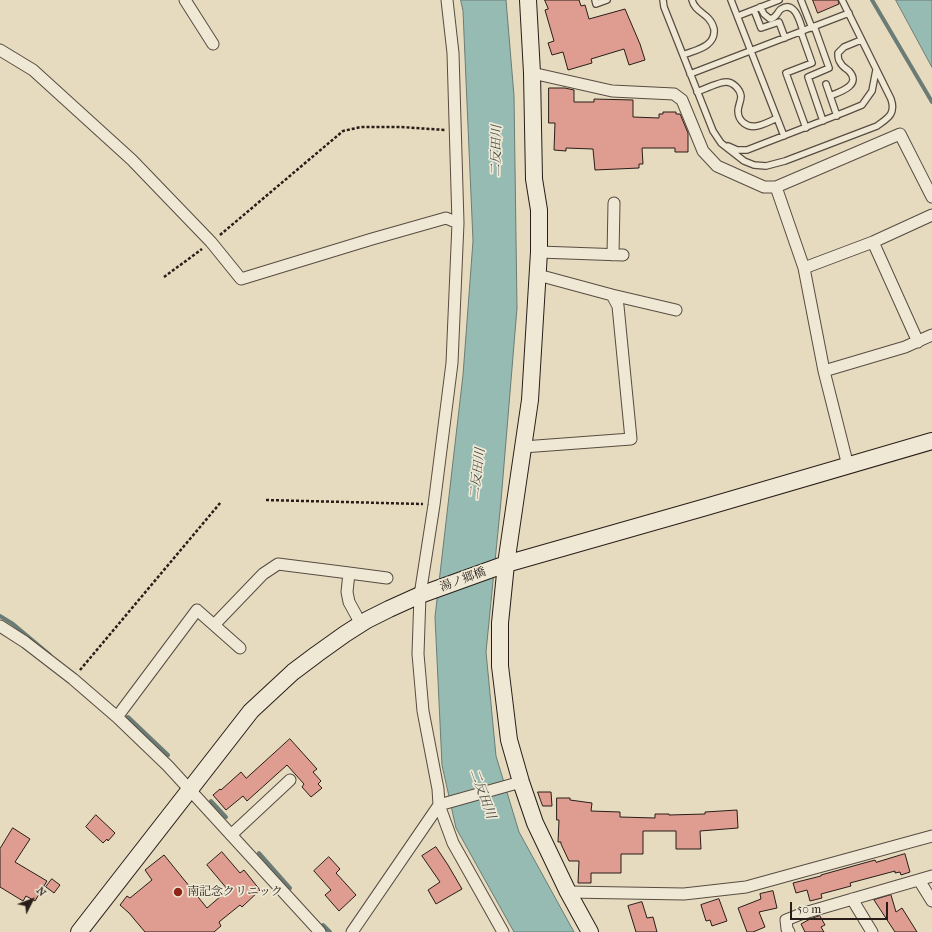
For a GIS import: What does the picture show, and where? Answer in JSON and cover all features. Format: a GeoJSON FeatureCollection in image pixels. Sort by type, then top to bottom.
{"type":"FeatureCollection","features":[{"type":"Feature","properties":{"kind":"street"},"geometry":{"type":"LineString","coordinates":[[185,0],[213,44]]}},
{"type":"Feature","properties":{"kind":"street"},"geometry":{"type":"LineString","coordinates":[[447,0],[453,53],[458,223],[452,363],[434,505],[420,595],[418,654],[423,710],[438,789],[439,805],[453,843],[503,932]]}},
{"type":"Feature","properties":{"kind":"street"},"geometry":{"type":"LineString","coordinates":[[528,0],[532,73],[534,179],[540,210],[539,252],[530,400],[506,564],[500,623],[500,666],[509,740],[521,782],[535,823],[568,892],[590,932]]}},
{"type":"Feature","properties":{"kind":"street"},"geometry":{"type":"LineString","coordinates":[[0,50],[33,70],[126,154],[211,242],[241,279],[446,218],[458,223]]}},
{"type":"Feature","properties":{"kind":"street"},"geometry":{"type":"LineString","coordinates":[[532,73],[612,91],[674,94],[682,100],[703,151],[717,166],[764,187],[776,187],[900,134],[932,197]]}},
{"type":"Feature","properties":{"kind":"street"},"geometry":{"type":"LineString","coordinates":[[776,187],[804,268],[824,371],[848,466]]}},
{"type":"Feature","properties":{"kind":"street"},"geometry":{"type":"LineString","coordinates":[[539,252],[618,255],[614,203]]}},
{"type":"Feature","properties":{"kind":"street"},"geometry":{"type":"LineString","coordinates":[[804,268],[874,242],[932,215]]}},
{"type":"Feature","properties":{"kind":"street"},"geometry":{"type":"LineString","coordinates":[[874,242],[918,342]]}},
{"type":"Feature","properties":{"kind":"street"},"geometry":{"type":"LineString","coordinates":[[538,275],[676,310]]}},
{"type":"Feature","properties":{"kind":"street"},"geometry":{"type":"LineString","coordinates":[[523,446],[631,439],[618,306],[612,295]]}},
{"type":"Feature","properties":{"kind":"street"},"geometry":{"type":"LineString","coordinates":[[824,371],[905,348],[932,335]]}},
{"type":"Feature","properties":{"kind":"street","name":"湯ノ郷橋"},"geometry":{"type":"LineString","coordinates":[[79,932],[251,711],[293,672],[361,624],[420,595],[506,564],[932,441]]}},
{"type":"Feature","properties":{"kind":"street"},"geometry":{"type":"LineString","coordinates":[[214,625],[263,574],[278,564],[387,578]]}},
{"type":"Feature","properties":{"kind":"street"},"geometry":{"type":"LineString","coordinates":[[349,573],[346,592],[349,602],[361,624]]}},
{"type":"Feature","properties":{"kind":"street"},"geometry":{"type":"LineString","coordinates":[[117,717],[197,610],[240,648]]}},
{"type":"Feature","properties":{"kind":"street"},"geometry":{"type":"LineString","coordinates":[[0,626],[25,642],[73,679],[117,717],[168,766],[320,932]]}},
{"type":"Feature","properties":{"kind":"street"},"geometry":{"type":"LineString","coordinates":[[231,835],[290,780]]}},
{"type":"Feature","properties":{"kind":"street"},"geometry":{"type":"LineString","coordinates":[[352,932],[439,805],[521,782]]}},
{"type":"Feature","properties":{"kind":"street"},"geometry":{"type":"LineString","coordinates":[[568,892],[684,894],[746,886],[932,836]]}},
{"type":"Feature","properties":{"kind":"street"},"geometry":{"type":"LineString","coordinates":[[789,932],[787,929],[786,920],[801,914],[932,876]]}},
{"type":"Feature","properties":{"kind":"street"},"geometry":{"type":"LineString","coordinates":[[919,880],[932,901]]}},
{"type":"Feature","properties":{"kind":"street"},"geometry":{"type":"LineString","coordinates":[[852,899],[872,932]]}},
{"type":"Feature","properties":{"kind":"lane"},"geometry":{"type":"LineString","coordinates":[[595,0],[596,4],[607,0]]}},
{"type":"Feature","properties":{"kind":"lane"},"geometry":{"type":"LineString","coordinates":[[663,0],[713,131],[721,143],[744,161],[754,165],[766,166],[785,161],[877,126],[892,112],[893,108],[891,99],[842,0]]}},
{"type":"Feature","properties":{"kind":"lane"},"geometry":{"type":"LineString","coordinates":[[683,55],[703,48],[709,44],[713,38],[714,32],[713,24],[696,8],[692,3],[692,0]]}},
{"type":"Feature","properties":{"kind":"lane"},"geometry":{"type":"LineString","coordinates":[[731,0],[784,136]]}},
{"type":"Feature","properties":{"kind":"lane"},"geometry":{"type":"LineString","coordinates":[[738,16],[778,0]]}},
{"type":"Feature","properties":{"kind":"lane"},"geometry":{"type":"LineString","coordinates":[[801,0],[829,68],[808,77],[823,121]]}},
{"type":"Feature","properties":{"kind":"lane"},"geometry":{"type":"LineString","coordinates":[[757,9],[770,19],[774,18],[782,8],[786,6],[795,9],[812,63],[786,73],[806,128]]}},
{"type":"Feature","properties":{"kind":"lane"},"geometry":{"type":"LineString","coordinates":[[757,9],[761,28],[779,22],[785,38]]}},
{"type":"Feature","properties":{"kind":"lane"},"geometry":{"type":"LineString","coordinates":[[690,74],[848,13]]}},
{"type":"Feature","properties":{"kind":"lane"},"geometry":{"type":"LineString","coordinates":[[830,96],[843,91],[852,84],[853,79],[851,73],[839,62],[838,53],[844,47],[861,40]]}},
{"type":"Feature","properties":{"kind":"lane"},"geometry":{"type":"LineString","coordinates":[[721,143],[737,150],[748,150],[862,105],[872,91],[876,70]]}},
{"type":"Feature","properties":{"kind":"lane"},"geometry":{"type":"LineString","coordinates":[[697,92],[723,82],[728,82],[734,84],[741,95],[738,111],[739,118],[745,124],[756,126],[777,118]]}},
{"type":"Feature","properties":{"kind":"lane"},"geometry":{"type":"LineString","coordinates":[[826,84],[837,116]]}},
{"type":"Feature","properties":{"kind":"path"},"geometry":{"type":"LineString","coordinates":[[164,277],[211,242],[343,131],[361,127],[401,127],[455,131]]}},
{"type":"Feature","properties":{"kind":"path"},"geometry":{"type":"LineString","coordinates":[[266,500],[434,505]]}},
{"type":"Feature","properties":{"kind":"path"},"geometry":{"type":"LineString","coordinates":[[73,679],[221,502]]}},
{"type":"Feature","properties":{"kind":"water","name":"二反田川"},"geometry":{"type":"Polygon","coordinates":[[[461,0],[506,0],[514,96],[517,308],[501,501],[486,652],[496,756],[519,832],[574,932],[514,932],[456,828],[442,765],[435,617],[463,375],[473,241],[463,11],[461,0]]]}},
{"type":"Feature","properties":{"kind":"water"},"geometry":{"type":"Polygon","coordinates":[[[896,0],[932,0],[932,67],[896,0]]]}},
{"type":"Feature","properties":{"kind":"building"},"geometry":{"type":"Polygon","coordinates":[[[545,0],[579,0],[581,6],[585,5],[589,19],[625,9],[645,60],[629,65],[624,49],[591,59],[592,63],[568,70],[563,52],[552,55],[548,43],[554,41],[545,10],[548,9],[545,0]]]}},
{"type":"Feature","properties":{"kind":"building"},"geometry":{"type":"Polygon","coordinates":[[[813,0],[838,0],[839,4],[818,13],[813,0]]]}},
{"type":"Feature","properties":{"kind":"building"},"geometry":{"type":"Polygon","coordinates":[[[549,88],[565,88],[574,90],[574,102],[594,102],[594,99],[633,100],[633,117],[659,118],[659,114],[663,114],[663,112],[676,112],[676,114],[680,114],[688,133],[688,152],[675,152],[675,148],[642,148],[643,164],[639,164],[639,168],[595,170],[593,149],[566,148],[566,151],[554,150],[555,123],[549,123],[549,88]]]}},
{"type":"Feature","properties":{"kind":"building"},"geometry":{"type":"Polygon","coordinates":[[[290,739],[317,769],[313,772],[321,781],[318,784],[322,788],[311,797],[302,787],[304,784],[287,765],[247,801],[243,796],[226,810],[213,795],[220,789],[221,790],[241,772],[246,778],[290,739]]]}},
{"type":"Feature","properties":{"kind":"building"},"geometry":{"type":"Polygon","coordinates":[[[538,792],[551,792],[552,806],[543,806],[538,792]]]}},
{"type":"Feature","properties":{"kind":"building"},"geometry":{"type":"Polygon","coordinates":[[[557,798],[570,798],[570,800],[592,803],[591,811],[620,812],[620,817],[655,818],[655,814],[705,814],[705,812],[737,810],[738,828],[700,831],[701,849],[676,849],[676,831],[643,831],[643,854],[621,854],[621,873],[591,873],[591,883],[578,883],[579,861],[569,861],[561,842],[558,842],[559,820],[557,820],[557,798]]]}},
{"type":"Feature","properties":{"kind":"building"},"geometry":{"type":"Polygon","coordinates":[[[96,815],[115,833],[108,841],[107,839],[103,843],[86,827],[96,815]]]}},
{"type":"Feature","properties":{"kind":"building"},"geometry":{"type":"Polygon","coordinates":[[[13,828],[30,839],[15,862],[47,881],[35,901],[26,896],[23,901],[0,887],[0,849],[13,828]]]}},
{"type":"Feature","properties":{"kind":"building"},"geometry":{"type":"Polygon","coordinates":[[[436,847],[462,889],[436,904],[428,890],[440,882],[422,856],[436,847]]]}},
{"type":"Feature","properties":{"kind":"building"},"geometry":{"type":"Polygon","coordinates":[[[222,852],[240,873],[244,870],[260,890],[242,907],[240,905],[219,922],[221,926],[214,932],[145,932],[120,905],[127,896],[130,898],[152,880],[145,870],[164,855],[207,908],[228,890],[207,865],[222,852]]]}},
{"type":"Feature","properties":{"kind":"building"},"geometry":{"type":"Polygon","coordinates":[[[905,854],[910,872],[901,875],[900,872],[895,873],[895,871],[850,883],[851,886],[821,894],[822,898],[810,901],[807,890],[796,893],[793,883],[875,860],[876,862],[905,854]]]}},
{"type":"Feature","properties":{"kind":"building"},"geometry":{"type":"Polygon","coordinates":[[[329,857],[340,869],[336,873],[356,895],[339,911],[325,895],[331,890],[314,871],[329,857]]]}},
{"type":"Feature","properties":{"kind":"building"},"geometry":{"type":"Polygon","coordinates":[[[52,879],[60,885],[54,893],[46,887],[52,879]]]}},
{"type":"Feature","properties":{"kind":"building"},"geometry":{"type":"Polygon","coordinates":[[[773,891],[777,908],[759,912],[765,927],[753,932],[747,932],[738,908],[761,899],[760,894],[773,891]]]}},
{"type":"Feature","properties":{"kind":"building"},"geometry":{"type":"Polygon","coordinates":[[[891,895],[896,912],[902,908],[917,932],[895,932],[874,900],[891,895]]]}},
{"type":"Feature","properties":{"kind":"building"},"geometry":{"type":"Polygon","coordinates":[[[719,899],[727,921],[712,926],[710,920],[706,921],[701,905],[719,899]]]}},
{"type":"Feature","properties":{"kind":"building"},"geometry":{"type":"Polygon","coordinates":[[[642,902],[647,918],[653,917],[657,932],[636,932],[628,906],[642,902]]]}},
{"type":"Feature","properties":{"kind":"building"},"geometry":{"type":"Polygon","coordinates":[[[820,916],[825,925],[821,927],[824,932],[805,932],[801,924],[820,916]]]}},
{"type":"Feature","properties":{"kind":"waterway"},"geometry":{"type":"LineString","coordinates":[[872,0],[932,102]]}},
{"type":"Feature","properties":{"kind":"waterway"},"geometry":{"type":"LineString","coordinates":[[0,616],[13,624],[50,655]]}},
{"type":"Feature","properties":{"kind":"waterway"},"geometry":{"type":"LineString","coordinates":[[128,717],[168,755]]}},
{"type":"Feature","properties":{"kind":"waterway"},"geometry":{"type":"LineString","coordinates":[[211,801],[226,817]]}},
{"type":"Feature","properties":{"kind":"waterway"},"geometry":{"type":"LineString","coordinates":[[259,853],[290,888]]}},
{"type":"Feature","properties":{"kind":"waterway"},"geometry":{"type":"LineString","coordinates":[[323,925],[330,932]]}},
{"type":"Feature","properties":{"kind":"place","name":"南記念クリニック"},"geometry":{"type":"Point","coordinates":[178,892]}}]}
